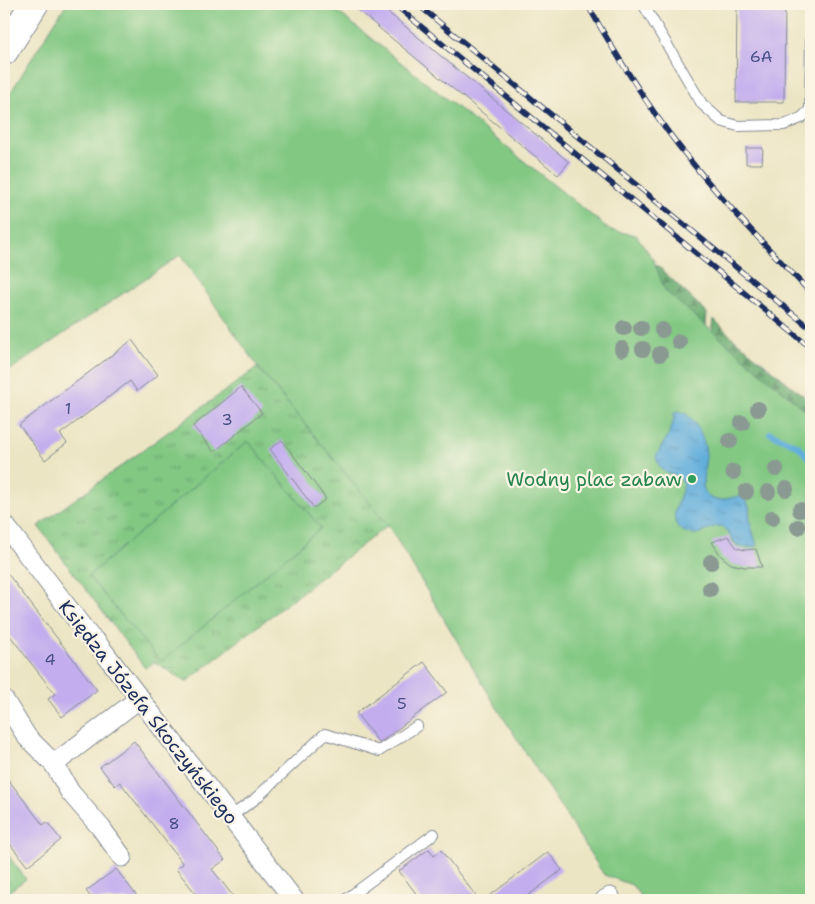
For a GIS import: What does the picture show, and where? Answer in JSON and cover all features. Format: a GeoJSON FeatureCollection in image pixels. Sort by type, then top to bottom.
{"type":"FeatureCollection","features":[{"type":"Feature","properties":{"kind":"street"},"geometry":{"type":"LineString","coordinates":[[4,51],[34,4]]}},
{"type":"Feature","properties":{"kind":"street","name":"Księdza Józefa Skoczyńskiego"},"geometry":{"type":"LineString","coordinates":[[5,530],[140,698],[294,900]]}},
{"type":"Feature","properties":{"kind":"street"},"geometry":{"type":"LineString","coordinates":[[54,764],[140,698]]}},
{"type":"Feature","properties":{"kind":"street"},"geometry":{"type":"LineString","coordinates":[[4,700],[28,737],[54,764],[70,792],[101,828],[122,857]]}},
{"type":"Feature","properties":{"kind":"lane"},"geometry":{"type":"LineString","coordinates":[[643,4],[702,104],[721,121],[738,126],[784,126],[801,118],[810,110],[811,35]]}},
{"type":"Feature","properties":{"kind":"lane"},"geometry":{"type":"LineString","coordinates":[[231,816],[254,800],[325,734],[379,751],[417,726]]}},
{"type":"Feature","properties":{"kind":"lane"},"geometry":{"type":"LineString","coordinates":[[345,900],[434,834]]}},
{"type":"Feature","properties":{"kind":"green space"},"geometry":{"type":"Polygon","coordinates":[[[66,4],[328,4],[610,230],[636,235],[653,259],[665,291],[811,415],[811,900],[643,900],[632,885],[604,875],[494,703],[388,525],[258,367],[180,255],[4,374],[4,103],[66,4]]]}},
{"type":"Feature","properties":{"kind":"green space"},"geometry":{"type":"Polygon","coordinates":[[[617,260],[658,266],[707,313],[704,352],[617,260]]]}},
{"type":"Feature","properties":{"kind":"green space"},"geometry":{"type":"Polygon","coordinates":[[[714,319],[732,337],[811,402],[811,429],[709,356],[714,319]]]}},
{"type":"Feature","properties":{"kind":"green space"},"geometry":{"type":"Polygon","coordinates":[[[258,367],[388,525],[186,682],[155,662],[145,668],[38,526],[258,367]]]}},
{"type":"Feature","properties":{"kind":"green space"},"geometry":{"type":"Polygon","coordinates":[[[248,441],[321,528],[161,662],[88,576],[248,441]]]}},
{"type":"Feature","properties":{"kind":"green space"},"geometry":{"type":"Polygon","coordinates":[[[4,850],[26,879],[4,895],[4,850]]]}},
{"type":"Feature","properties":{"kind":"water","name":"Wodny plac zabaw"},"geometry":{"type":"Polygon","coordinates":[[[676,411],[689,416],[702,436],[706,455],[703,481],[706,493],[716,500],[743,496],[749,506],[750,522],[757,546],[743,547],[739,545],[722,526],[716,526],[696,534],[685,532],[679,528],[675,516],[684,485],[678,477],[662,469],[656,457],[670,431],[676,411]]]}},
{"type":"Feature","properties":{"kind":"building"},"geometry":{"type":"Polygon","coordinates":[[[350,4],[378,4],[569,162],[558,175],[350,4]]]}},
{"type":"Feature","properties":{"kind":"building"},"geometry":{"type":"Polygon","coordinates":[[[737,4],[785,4],[784,102],[736,102],[737,4]]]}},
{"type":"Feature","properties":{"kind":"building"},"geometry":{"type":"Polygon","coordinates":[[[746,148],[763,148],[762,164],[746,164],[746,148]]]}},
{"type":"Feature","properties":{"kind":"building"},"geometry":{"type":"Polygon","coordinates":[[[132,340],[158,375],[137,391],[130,381],[60,434],[67,443],[45,460],[19,425],[132,340]]]}},
{"type":"Feature","properties":{"kind":"building"},"geometry":{"type":"Polygon","coordinates":[[[241,387],[262,413],[214,452],[193,426],[241,387]]]}},
{"type":"Feature","properties":{"kind":"building"},"geometry":{"type":"Polygon","coordinates":[[[282,440],[326,499],[314,508],[270,449],[282,440]]]}},
{"type":"Feature","properties":{"kind":"building"},"geometry":{"type":"Polygon","coordinates":[[[728,536],[737,548],[745,550],[756,549],[762,567],[745,567],[731,564],[721,556],[712,542],[728,536]]]}},
{"type":"Feature","properties":{"kind":"building"},"geometry":{"type":"Polygon","coordinates":[[[4,569],[97,690],[62,717],[48,699],[55,694],[4,628],[4,569]]]}},
{"type":"Feature","properties":{"kind":"building"},"geometry":{"type":"Polygon","coordinates":[[[424,662],[447,692],[379,743],[356,713],[424,662]]]}},
{"type":"Feature","properties":{"kind":"building"},"geometry":{"type":"Polygon","coordinates":[[[134,741],[225,860],[212,869],[236,900],[201,900],[176,869],[183,864],[120,782],[115,786],[100,767],[134,741]]]}},
{"type":"Feature","properties":{"kind":"building"},"geometry":{"type":"Polygon","coordinates":[[[4,774],[43,825],[47,822],[61,840],[27,866],[4,836],[4,774]]]}},
{"type":"Feature","properties":{"kind":"building"},"geometry":{"type":"Polygon","coordinates":[[[429,849],[434,856],[441,850],[479,900],[421,900],[399,871],[429,849]]]}},
{"type":"Feature","properties":{"kind":"building"},"geometry":{"type":"Polygon","coordinates":[[[548,852],[562,870],[522,900],[484,900],[548,852]]]}},
{"type":"Feature","properties":{"kind":"building"},"geometry":{"type":"Polygon","coordinates":[[[116,869],[140,900],[93,900],[86,891],[116,869]]]}},
{"type":"Feature","properties":{"kind":"waterway"},"geometry":{"type":"LineString","coordinates":[[770,433],[798,446],[811,460]]}},
{"type":"Feature","properties":{"kind":"railway"},"geometry":{"type":"LineString","coordinates":[[394,4],[811,348]]}},
{"type":"Feature","properties":{"kind":"railway"},"geometry":{"type":"LineString","coordinates":[[417,4],[811,329]]}},
{"type":"Feature","properties":{"kind":"railway"},"geometry":{"type":"LineString","coordinates":[[587,4],[630,76],[678,145],[726,202],[811,293]]}},
{"type":"Feature","properties":{"kind":"place","name":"Wodny plac zabaw"},"geometry":{"type":"Point","coordinates":[692,479]}}]}
